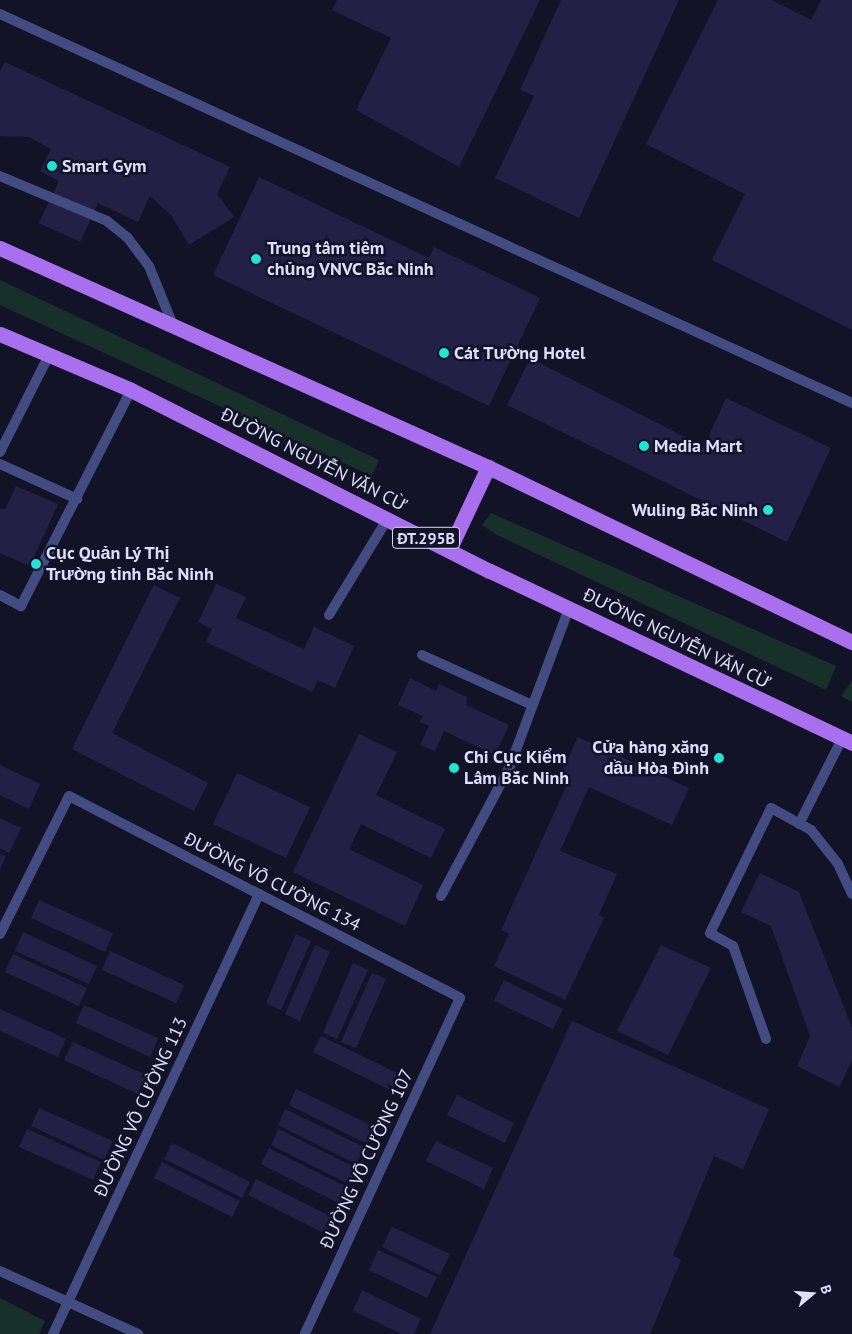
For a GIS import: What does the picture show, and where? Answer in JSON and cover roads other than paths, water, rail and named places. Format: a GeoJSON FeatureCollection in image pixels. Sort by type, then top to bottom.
{"type":"FeatureCollection","features":[{"type":"Feature","properties":{"kind":"main road"},"geometry":{"type":"LineString","coordinates":[[0,248],[488,467],[852,642]]}},
{"type":"Feature","properties":{"kind":"main road","name":"ĐƯỜNG NGUYỄN VĂN CỪ"},"geometry":{"type":"LineString","coordinates":[[0,334],[132,390],[449,550],[847,741]]}},
{"type":"Feature","properties":{"kind":"main road"},"geometry":{"type":"LineString","coordinates":[[449,550],[488,467]]}},
{"type":"Feature","properties":{"kind":"street"},"geometry":{"type":"LineString","coordinates":[[0,14],[852,403]]}},
{"type":"Feature","properties":{"kind":"street"},"geometry":{"type":"LineString","coordinates":[[0,176],[107,221],[127,237],[149,266],[173,325]]}},
{"type":"Feature","properties":{"kind":"street"},"geometry":{"type":"LineString","coordinates":[[0,452],[49,355]]}},
{"type":"Feature","properties":{"kind":"street"},"geometry":{"type":"LineString","coordinates":[[0,595],[21,606],[132,390]]}},
{"type":"Feature","properties":{"kind":"street"},"geometry":{"type":"LineString","coordinates":[[0,464],[77,499]]}},
{"type":"Feature","properties":{"kind":"street"},"geometry":{"type":"LineString","coordinates":[[329,615],[388,518]]}},
{"type":"Feature","properties":{"kind":"street"},"geometry":{"type":"LineString","coordinates":[[441,896],[510,766],[569,608]]}},
{"type":"Feature","properties":{"kind":"street"},"geometry":{"type":"LineString","coordinates":[[422,655],[532,705]]}},
{"type":"Feature","properties":{"kind":"street"},"geometry":{"type":"LineString","coordinates":[[800,824],[847,741]]}},
{"type":"Feature","properties":{"kind":"street","name":"ĐƯỜNG VÕ CƯỜNG 134"},"geometry":{"type":"LineString","coordinates":[[0,934],[69,796],[460,998]]}},
{"type":"Feature","properties":{"kind":"street"},"geometry":{"type":"LineString","coordinates":[[766,1039],[733,946],[710,933],[771,808],[811,830],[838,864],[852,894]]}},
{"type":"Feature","properties":{"kind":"street","name":"ĐƯỜNG VÕ CƯỜNG 113"},"geometry":{"type":"LineString","coordinates":[[53,1334],[259,894]]}},
{"type":"Feature","properties":{"kind":"street","name":"ĐƯỜNG VÕ CƯỜNG 107"},"geometry":{"type":"LineString","coordinates":[[305,1334],[460,998]]}},
{"type":"Feature","properties":{"kind":"street"},"geometry":{"type":"LineString","coordinates":[[0,1271],[138,1334]]}},
{"type":"Feature","properties":{"kind":"place","name":"Smart Gym"},"geometry":{"type":"Point","coordinates":[52,166]}},
{"type":"Feature","properties":{"kind":"place","name":"Trung tâm tiêm chủng VNVC Bắc Ninh"},"geometry":{"type":"Point","coordinates":[256,259]}},
{"type":"Feature","properties":{"kind":"place","name":"Cát Tường Hotel"},"geometry":{"type":"Point","coordinates":[444,353]}},
{"type":"Feature","properties":{"kind":"place","name":"Media Mart"},"geometry":{"type":"Point","coordinates":[644,446]}},
{"type":"Feature","properties":{"kind":"place","name":"Wuling Bắc Ninh"},"geometry":{"type":"Point","coordinates":[768,510]}},
{"type":"Feature","properties":{"kind":"place","name":"Cục Quản Lý Thị Trường tỉnh Bắc Ninh"},"geometry":{"type":"Point","coordinates":[36,564]}},
{"type":"Feature","properties":{"kind":"place","name":"Cửa hàng xăng dầu Hòa Đình"},"geometry":{"type":"Point","coordinates":[719,758]}},
{"type":"Feature","properties":{"kind":"place","name":"Chi Cục Kiểm Lâm Bắc Ninh"},"geometry":{"type":"Point","coordinates":[454,768]}}]}
